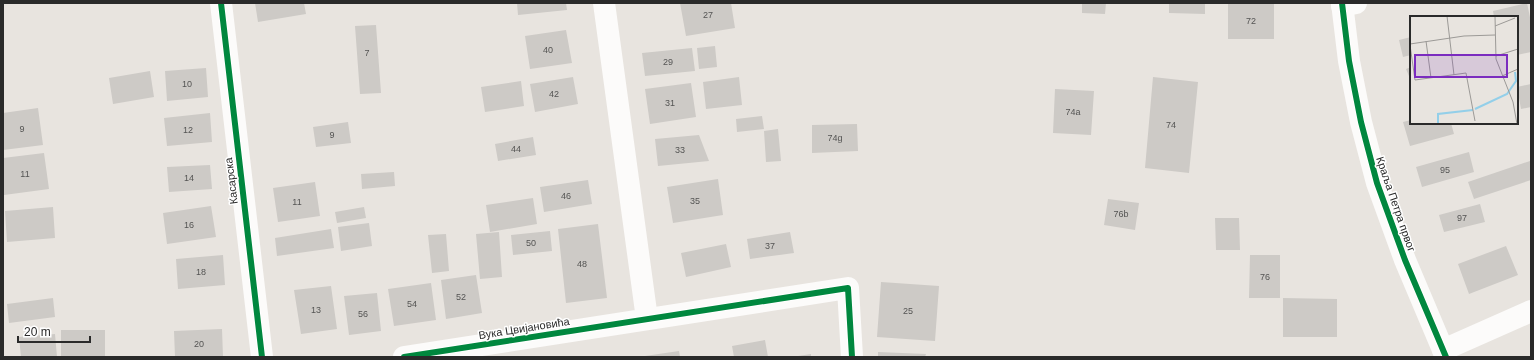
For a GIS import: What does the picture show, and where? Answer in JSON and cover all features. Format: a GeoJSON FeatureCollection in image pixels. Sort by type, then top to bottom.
{"type":"FeatureCollection","features":[{"type":"Feature","properties":{"kind":"street","name":"Касарска"},"geometry":{"type":"LineString","coordinates":[[221,3],[262,357]]}},
{"type":"Feature","properties":{"kind":"street"},"geometry":{"type":"LineString","coordinates":[[604,3],[647,319]]}},
{"type":"Feature","properties":{"kind":"street","name":"Краља Петра првог"},"geometry":{"type":"LineString","coordinates":[[1347,4],[1349,62],[1361,122],[1377,183],[1405,260],[1444,354]]}},
{"type":"Feature","properties":{"kind":"street","name":"Вука Цвијановића"},"geometry":{"type":"LineString","coordinates":[[404,357],[848,288],[852,357]]}},
{"type":"Feature","properties":{"kind":"street"},"geometry":{"type":"LineString","coordinates":[[1444,354],[1531,311]]}},
{"type":"Feature","properties":{"kind":"building"},"geometry":{"type":"Polygon","coordinates":[[[255,3],[304,3],[306,14],[258,22],[255,3]]]}},
{"type":"Feature","properties":{"kind":"building"},"geometry":{"type":"Polygon","coordinates":[[[517,3],[566,3],[567,10],[518,15],[517,3]]]}},
{"type":"Feature","properties":{"kind":"building"},"geometry":{"type":"Polygon","coordinates":[[[680,3],[731,3],[735,28],[686,36],[680,3]]]}},
{"type":"Feature","properties":{"kind":"building"},"geometry":{"type":"Polygon","coordinates":[[[1082,3],[1106,3],[1105,14],[1082,13],[1082,3]]]}},
{"type":"Feature","properties":{"kind":"building"},"geometry":{"type":"Polygon","coordinates":[[[1169,3],[1205,3],[1205,14],[1169,13],[1169,3]]]}},
{"type":"Feature","properties":{"kind":"building"},"geometry":{"type":"Polygon","coordinates":[[[1228,3],[1274,3],[1274,39],[1228,39],[1228,3]]]}},
{"type":"Feature","properties":{"kind":"building"},"geometry":{"type":"Polygon","coordinates":[[[1527,3],[1531,22],[1531,52],[1518,55],[1518,16],[1494,16],[1493,11],[1527,3]]]}},
{"type":"Feature","properties":{"kind":"building"},"geometry":{"type":"Polygon","coordinates":[[[376,25],[381,93],[360,94],[355,26],[376,25]]]}},
{"type":"Feature","properties":{"kind":"building"},"geometry":{"type":"Polygon","coordinates":[[[566,30],[572,63],[530,69],[525,36],[566,30]]]}},
{"type":"Feature","properties":{"kind":"building"},"geometry":{"type":"Polygon","coordinates":[[[1410,37],[1410,55],[1403,57],[1399,40],[1410,37]]]}},
{"type":"Feature","properties":{"kind":"building"},"geometry":{"type":"Polygon","coordinates":[[[715,46],[717,67],[699,69],[697,48],[715,46]]]}},
{"type":"Feature","properties":{"kind":"building"},"geometry":{"type":"Polygon","coordinates":[[[692,48],[695,71],[645,76],[642,53],[692,48]]]}},
{"type":"Feature","properties":{"kind":"building"},"geometry":{"type":"Polygon","coordinates":[[[1410,67],[1410,79],[1406,69],[1410,67]]]}},
{"type":"Feature","properties":{"kind":"building"},"geometry":{"type":"Polygon","coordinates":[[[206,68],[208,97],[167,101],[165,71],[206,68]]]}},
{"type":"Feature","properties":{"kind":"building"},"geometry":{"type":"Polygon","coordinates":[[[150,71],[154,97],[113,104],[109,78],[150,71]]]}},
{"type":"Feature","properties":{"kind":"building"},"geometry":{"type":"Polygon","coordinates":[[[573,77],[578,104],[535,112],[530,84],[573,77]]]}},
{"type":"Feature","properties":{"kind":"building"},"geometry":{"type":"Polygon","coordinates":[[[739,77],[742,105],[706,109],[703,82],[739,77]]]}},
{"type":"Feature","properties":{"kind":"building"},"geometry":{"type":"Polygon","coordinates":[[[1153,77],[1198,82],[1189,173],[1145,168],[1153,77]]]}},
{"type":"Feature","properties":{"kind":"building"},"geometry":{"type":"Polygon","coordinates":[[[521,81],[524,106],[485,112],[481,87],[521,81]]]}},
{"type":"Feature","properties":{"kind":"building"},"geometry":{"type":"Polygon","coordinates":[[[691,83],[696,117],[650,124],[645,89],[691,83]]]}},
{"type":"Feature","properties":{"kind":"building"},"geometry":{"type":"Polygon","coordinates":[[[1531,84],[1531,107],[1521,109],[1518,87],[1531,84]]]}},
{"type":"Feature","properties":{"kind":"building"},"geometry":{"type":"Polygon","coordinates":[[[1055,89],[1094,91],[1091,135],[1053,133],[1055,89]]]}},
{"type":"Feature","properties":{"kind":"building"},"geometry":{"type":"Polygon","coordinates":[[[38,108],[43,145],[3,150],[3,113],[38,108]]]}},
{"type":"Feature","properties":{"kind":"building"},"geometry":{"type":"Polygon","coordinates":[[[210,113],[212,142],[167,146],[164,118],[210,113]]]}},
{"type":"Feature","properties":{"kind":"building"},"geometry":{"type":"Polygon","coordinates":[[[762,116],[764,129],[737,132],[736,119],[762,116]]]}},
{"type":"Feature","properties":{"kind":"building"},"geometry":{"type":"Polygon","coordinates":[[[1410,120],[1410,124],[1451,124],[1454,134],[1410,146],[1403,122],[1410,120]]]}},
{"type":"Feature","properties":{"kind":"building"},"geometry":{"type":"Polygon","coordinates":[[[348,122],[351,143],[316,147],[313,127],[348,122]]]}},
{"type":"Feature","properties":{"kind":"building"},"geometry":{"type":"Polygon","coordinates":[[[857,124],[858,151],[812,153],[812,125],[857,124]]]}},
{"type":"Feature","properties":{"kind":"building"},"geometry":{"type":"Polygon","coordinates":[[[778,129],[781,161],[766,162],[764,131],[778,129]]]}},
{"type":"Feature","properties":{"kind":"building"},"geometry":{"type":"Polygon","coordinates":[[[699,135],[709,161],[658,166],[655,139],[699,135]]]}},
{"type":"Feature","properties":{"kind":"building"},"geometry":{"type":"Polygon","coordinates":[[[533,137],[536,155],[498,161],[495,144],[533,137]]]}},
{"type":"Feature","properties":{"kind":"building"},"geometry":{"type":"Polygon","coordinates":[[[1469,152],[1474,172],[1422,187],[1416,167],[1469,152]]]}},
{"type":"Feature","properties":{"kind":"building"},"geometry":{"type":"Polygon","coordinates":[[[44,153],[49,189],[4,195],[3,158],[44,153]]]}},
{"type":"Feature","properties":{"kind":"building"},"geometry":{"type":"Polygon","coordinates":[[[1530,161],[1531,180],[1474,199],[1468,182],[1530,161]]]}},
{"type":"Feature","properties":{"kind":"building"},"geometry":{"type":"Polygon","coordinates":[[[210,165],[212,189],[169,192],[167,167],[210,165]]]}},
{"type":"Feature","properties":{"kind":"building"},"geometry":{"type":"Polygon","coordinates":[[[394,172],[395,186],[362,189],[361,174],[394,172]]]}},
{"type":"Feature","properties":{"kind":"building"},"geometry":{"type":"Polygon","coordinates":[[[718,179],[723,215],[673,223],[667,187],[718,179]]]}},
{"type":"Feature","properties":{"kind":"building"},"geometry":{"type":"Polygon","coordinates":[[[588,180],[592,204],[544,212],[540,187],[588,180]]]}},
{"type":"Feature","properties":{"kind":"building"},"geometry":{"type":"Polygon","coordinates":[[[315,182],[320,216],[278,222],[273,188],[315,182]]]}},
{"type":"Feature","properties":{"kind":"building"},"geometry":{"type":"Polygon","coordinates":[[[533,198],[537,224],[490,232],[486,205],[533,198]]]}},
{"type":"Feature","properties":{"kind":"building"},"geometry":{"type":"Polygon","coordinates":[[[1108,199],[1139,203],[1135,230],[1104,225],[1108,199]]]}},
{"type":"Feature","properties":{"kind":"building"},"geometry":{"type":"Polygon","coordinates":[[[1480,204],[1485,222],[1444,232],[1439,215],[1480,204]]]}},
{"type":"Feature","properties":{"kind":"building"},"geometry":{"type":"Polygon","coordinates":[[[211,206],[216,237],[167,244],[163,213],[211,206]]]}},
{"type":"Feature","properties":{"kind":"building"},"geometry":{"type":"Polygon","coordinates":[[[53,207],[55,238],[7,242],[5,211],[53,207]]]}},
{"type":"Feature","properties":{"kind":"building"},"geometry":{"type":"Polygon","coordinates":[[[364,207],[366,218],[337,223],[335,212],[364,207]]]}},
{"type":"Feature","properties":{"kind":"building"},"geometry":{"type":"Polygon","coordinates":[[[1215,218],[1239,218],[1240,250],[1216,250],[1215,218]]]}},
{"type":"Feature","properties":{"kind":"building"},"geometry":{"type":"Polygon","coordinates":[[[369,223],[372,246],[341,251],[338,227],[369,223]]]}},
{"type":"Feature","properties":{"kind":"building"},"geometry":{"type":"Polygon","coordinates":[[[598,224],[607,298],[566,303],[558,229],[598,224]]]}},
{"type":"Feature","properties":{"kind":"building"},"geometry":{"type":"Polygon","coordinates":[[[331,229],[334,248],[277,256],[275,238],[331,229]]]}},
{"type":"Feature","properties":{"kind":"building"},"geometry":{"type":"Polygon","coordinates":[[[550,231],[552,251],[513,255],[511,235],[550,231]]]}},
{"type":"Feature","properties":{"kind":"building"},"geometry":{"type":"Polygon","coordinates":[[[499,232],[502,277],[480,279],[476,234],[499,232]]]}},
{"type":"Feature","properties":{"kind":"building"},"geometry":{"type":"Polygon","coordinates":[[[790,232],[794,253],[750,259],[747,239],[790,232]]]}},
{"type":"Feature","properties":{"kind":"building"},"geometry":{"type":"Polygon","coordinates":[[[446,234],[449,271],[432,273],[428,235],[446,234]]]}},
{"type":"Feature","properties":{"kind":"building"},"geometry":{"type":"Polygon","coordinates":[[[726,244],[731,267],[686,277],[681,253],[726,244]]]}},
{"type":"Feature","properties":{"kind":"building"},"geometry":{"type":"Polygon","coordinates":[[[1506,246],[1518,275],[1469,294],[1458,264],[1506,246]]]}},
{"type":"Feature","properties":{"kind":"building"},"geometry":{"type":"Polygon","coordinates":[[[223,255],[225,285],[178,289],[176,259],[223,255]]]}},
{"type":"Feature","properties":{"kind":"building"},"geometry":{"type":"Polygon","coordinates":[[[1250,255],[1280,255],[1280,298],[1249,298],[1250,255]]]}},
{"type":"Feature","properties":{"kind":"building"},"geometry":{"type":"Polygon","coordinates":[[[476,275],[482,313],[446,319],[441,280],[476,275]]]}},
{"type":"Feature","properties":{"kind":"building"},"geometry":{"type":"Polygon","coordinates":[[[881,282],[939,286],[935,341],[877,337],[881,282]]]}},
{"type":"Feature","properties":{"kind":"building"},"geometry":{"type":"Polygon","coordinates":[[[431,283],[436,320],[394,326],[388,289],[431,283]]]}},
{"type":"Feature","properties":{"kind":"building"},"geometry":{"type":"Polygon","coordinates":[[[331,286],[337,329],[301,334],[294,290],[331,286]]]}},
{"type":"Feature","properties":{"kind":"building"},"geometry":{"type":"Polygon","coordinates":[[[377,293],[381,331],[349,335],[344,296],[377,293]]]}},
{"type":"Feature","properties":{"kind":"building"},"geometry":{"type":"Polygon","coordinates":[[[53,298],[55,317],[9,323],[7,304],[53,298]]]}},
{"type":"Feature","properties":{"kind":"building"},"geometry":{"type":"Polygon","coordinates":[[[1283,298],[1337,299],[1337,337],[1283,337],[1283,298]]]}},
{"type":"Feature","properties":{"kind":"building"},"geometry":{"type":"Polygon","coordinates":[[[222,329],[223,357],[175,357],[174,331],[222,329]]]}},
{"type":"Feature","properties":{"kind":"building"},"geometry":{"type":"Polygon","coordinates":[[[61,330],[105,330],[105,357],[61,357],[61,330]]]}},
{"type":"Feature","properties":{"kind":"building"},"geometry":{"type":"Polygon","coordinates":[[[55,334],[57,357],[21,357],[19,337],[55,334]]]}},
{"type":"Feature","properties":{"kind":"building"},"geometry":{"type":"Polygon","coordinates":[[[765,340],[768,357],[734,357],[732,346],[765,340]]]}},
{"type":"Feature","properties":{"kind":"building"},"geometry":{"type":"Polygon","coordinates":[[[679,351],[680,357],[645,357],[645,356],[679,351]]]}},
{"type":"Feature","properties":{"kind":"building"},"geometry":{"type":"Polygon","coordinates":[[[878,352],[926,354],[925,357],[878,357],[878,352]]]}},
{"type":"Feature","properties":{"kind":"building"},"geometry":{"type":"Polygon","coordinates":[[[811,354],[811,357],[798,357],[798,356],[811,354]]]}},
{"type":"Feature","properties":{"kind":"cycle path"},"geometry":{"type":"LineString","coordinates":[[221,3],[262,357]]}},
{"type":"Feature","properties":{"kind":"cycle path"},"geometry":{"type":"LineString","coordinates":[[1342,3],[1349,61],[1361,122],[1377,183],[1405,260],[1446,357]]}},
{"type":"Feature","properties":{"kind":"cycle path"},"geometry":{"type":"LineString","coordinates":[[404,357],[848,288],[852,357]]}}]}
